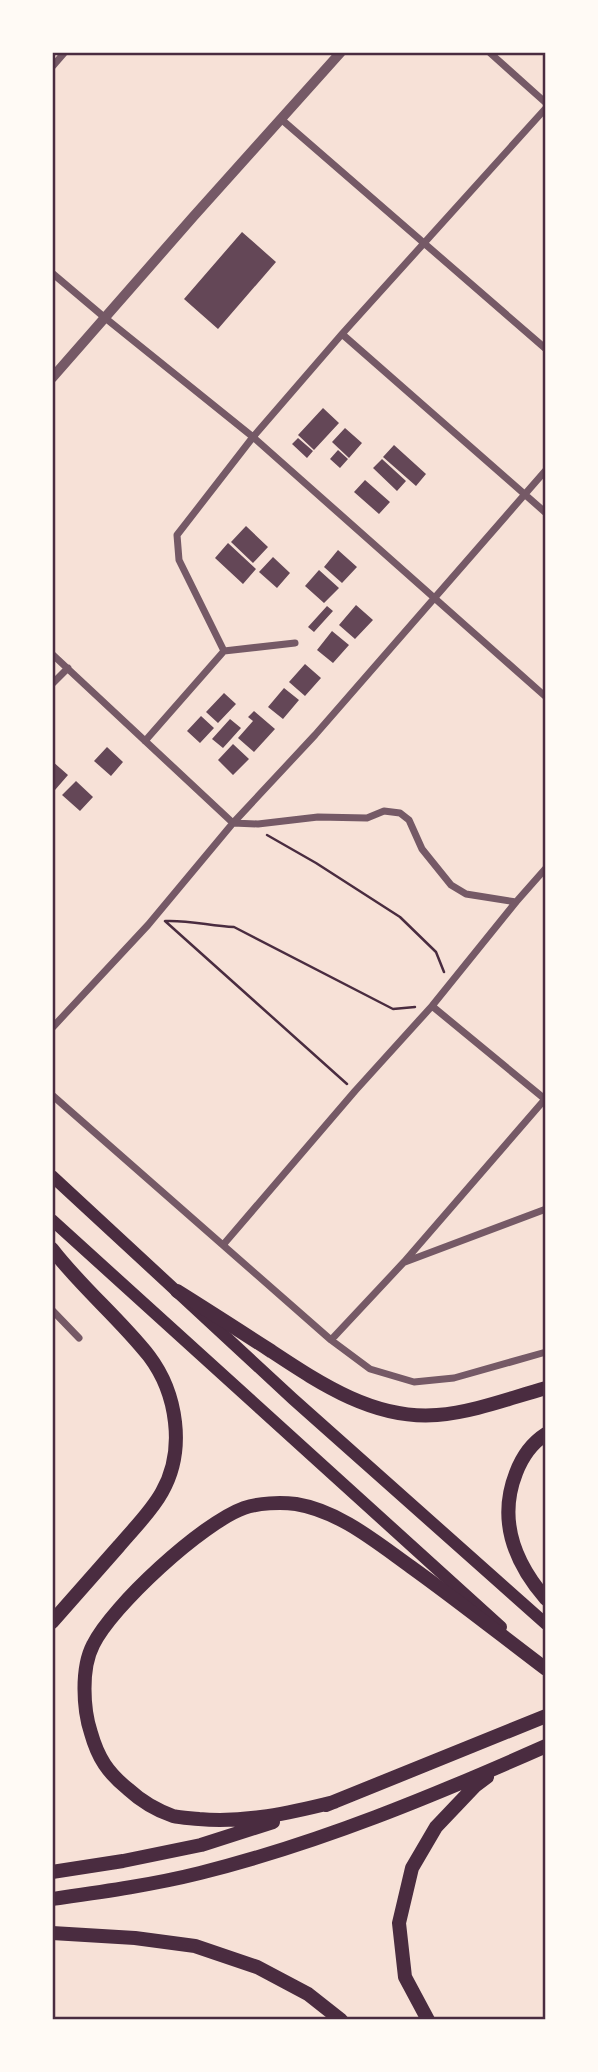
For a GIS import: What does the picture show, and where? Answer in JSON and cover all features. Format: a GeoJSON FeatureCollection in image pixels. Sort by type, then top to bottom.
{"type":"FeatureCollection","features":[{"type":"Feature","properties":{"kind":"highway"},"geometry":{"type":"LineString","coordinates":[[52,1249],[69,1272],[125,1329],[155,1366],[170,1396],[176,1436],[173,1460],[164,1490],[147,1514],[52,1622]]}},
{"type":"Feature","properties":{"kind":"highway"},"geometry":{"type":"LineString","coordinates":[[177,1291],[334,1390],[362,1403],[397,1413],[435,1415],[468,1411],[545,1388]]}},
{"type":"Feature","properties":{"kind":"highway"},"geometry":{"type":"LineString","coordinates":[[545,1434],[528,1450],[519,1466],[511,1485],[507,1517],[516,1556],[545,1598]]}},
{"type":"Feature","properties":{"kind":"highway"},"geometry":{"type":"LineString","coordinates":[[334,1802],[276,1816],[216,1821],[175,1817],[143,1802],[110,1775],[95,1747],[85,1700],[86,1676],[92,1647],[111,1617],[156,1572],[205,1530],[243,1508],[271,1503],[297,1504],[329,1514],[364,1533],[545,1669]]}},
{"type":"Feature","properties":{"kind":"highway"},"geometry":{"type":"LineString","coordinates":[[52,1872],[201,1845],[334,1802],[539,1719]]}},
{"type":"Feature","properties":{"kind":"highway"},"geometry":{"type":"LineString","coordinates":[[52,1899],[199,1873],[290,1847],[366,1822],[545,1746]]}},
{"type":"Feature","properties":{"kind":"highway"},"geometry":{"type":"LineString","coordinates":[[428,2020],[405,1977],[399,1923],[412,1868],[436,1827],[475,1786],[501,1766]]}},
{"type":"Feature","properties":{"kind":"highway"},"geometry":{"type":"LineString","coordinates":[[52,1933],[135,1938],[195,1946],[257,1967],[308,1994],[341,2020]]}},
{"type":"Feature","properties":{"kind":"main road"},"geometry":{"type":"LineString","coordinates":[[52,1176],[293,1399],[545,1624]]}},
{"type":"Feature","properties":{"kind":"main road"},"geometry":{"type":"LineString","coordinates":[[52,1220],[545,1669]]}},
{"type":"Feature","properties":{"kind":"street"},"geometry":{"type":"LineString","coordinates":[[52,67],[65,52]]}},
{"type":"Feature","properties":{"kind":"street"},"geometry":{"type":"LineString","coordinates":[[52,378],[341,52]]}},
{"type":"Feature","properties":{"kind":"street"},"geometry":{"type":"LineString","coordinates":[[224,651],[179,560],[177,535],[253,437],[545,106],[489,52]]}},
{"type":"Feature","properties":{"kind":"street"},"geometry":{"type":"LineString","coordinates":[[281,118],[545,349]]}},
{"type":"Feature","properties":{"kind":"street"},"geometry":{"type":"LineString","coordinates":[[52,273],[253,437],[545,697]]}},
{"type":"Feature","properties":{"kind":"street"},"geometry":{"type":"LineString","coordinates":[[342,334],[545,513]]}},
{"type":"Feature","properties":{"kind":"street"},"geometry":{"type":"LineString","coordinates":[[52,1028],[148,925],[233,822],[315,735],[545,470]]}},
{"type":"Feature","properties":{"kind":"street"},"geometry":{"type":"LineString","coordinates":[[145,741],[224,651],[295,643]]}},
{"type":"Feature","properties":{"kind":"street"},"geometry":{"type":"LineString","coordinates":[[52,654],[233,822],[272,823],[318,817],[367,818],[384,811],[400,813],[410,820],[422,849],[451,885],[466,894],[516,902]]}},
{"type":"Feature","properties":{"kind":"street"},"geometry":{"type":"LineString","coordinates":[[52,684],[68,668]]}},
{"type":"Feature","properties":{"kind":"street"},"geometry":{"type":"LineString","coordinates":[[223,1245],[432,1006],[545,868]]}},
{"type":"Feature","properties":{"kind":"street"},"geometry":{"type":"LineString","coordinates":[[331,1340],[404,1262],[545,1099],[432,1006]]}},
{"type":"Feature","properties":{"kind":"street"},"geometry":{"type":"LineString","coordinates":[[52,1095],[331,1340],[370,1369],[414,1382],[454,1378],[545,1352]]}},
{"type":"Feature","properties":{"kind":"street"},"geometry":{"type":"LineString","coordinates":[[404,1262],[545,1209]]}},
{"type":"Feature","properties":{"kind":"street"},"geometry":{"type":"LineString","coordinates":[[52,1310],[79,1338]]}},
{"type":"Feature","properties":{"kind":"path"},"geometry":{"type":"LineString","coordinates":[[248,824],[316,863],[400,917],[436,952],[449,985]]}},
{"type":"Feature","properties":{"kind":"path"},"geometry":{"type":"LineString","coordinates":[[148,925],[188,920],[206,925],[234,927],[393,1009],[432,1006]]}},
{"type":"Feature","properties":{"kind":"path"},"geometry":{"type":"LineString","coordinates":[[165,921],[355,1091]]}},
{"type":"Feature","properties":{"kind":"building"},"geometry":{"type":"Polygon","coordinates":[[[242,232],[276,262],[218,329],[184,299],[242,232]]]}},
{"type":"Feature","properties":{"kind":"building"},"geometry":{"type":"Polygon","coordinates":[[[323,408],[339,423],[314,450],[298,435],[323,408]]]}},
{"type":"Feature","properties":{"kind":"building"},"geometry":{"type":"Polygon","coordinates":[[[345,428],[362,443],[349,458],[332,442],[345,428]]]}},
{"type":"Feature","properties":{"kind":"building"},"geometry":{"type":"Polygon","coordinates":[[[298,438],[313,451],[307,458],[292,444],[298,438]]]}},
{"type":"Feature","properties":{"kind":"building"},"geometry":{"type":"Polygon","coordinates":[[[394,445],[426,474],[416,486],[383,457],[394,445]]]}},
{"type":"Feature","properties":{"kind":"building"},"geometry":{"type":"Polygon","coordinates":[[[338,450],[348,459],[340,468],[330,459],[338,450]]]}},
{"type":"Feature","properties":{"kind":"building"},"geometry":{"type":"Polygon","coordinates":[[[382,459],[406,481],[397,491],[373,468],[382,459]]]}},
{"type":"Feature","properties":{"kind":"building"},"geometry":{"type":"Polygon","coordinates":[[[365,480],[390,502],[379,514],[354,492],[365,480]]]}},
{"type":"Feature","properties":{"kind":"building"},"geometry":{"type":"Polygon","coordinates":[[[246,526],[268,547],[253,563],[231,542],[246,526]]]}},
{"type":"Feature","properties":{"kind":"building"},"geometry":{"type":"Polygon","coordinates":[[[228,543],[256,569],[243,584],[215,558],[228,543]]]}},
{"type":"Feature","properties":{"kind":"building"},"geometry":{"type":"Polygon","coordinates":[[[338,550],[357,567],[342,583],[324,567],[338,550]]]}},
{"type":"Feature","properties":{"kind":"building"},"geometry":{"type":"Polygon","coordinates":[[[273,557],[290,573],[277,588],[259,572],[273,557]]]}},
{"type":"Feature","properties":{"kind":"building"},"geometry":{"type":"Polygon","coordinates":[[[319,570],[339,588],[324,603],[305,586],[319,570]]]}},
{"type":"Feature","properties":{"kind":"building"},"geometry":{"type":"Polygon","coordinates":[[[356,605],[373,620],[355,639],[339,625],[356,605]]]}},
{"type":"Feature","properties":{"kind":"building"},"geometry":{"type":"Polygon","coordinates":[[[327,606],[333,611],[314,632],[308,627],[327,606]]]}},
{"type":"Feature","properties":{"kind":"building"},"geometry":{"type":"Polygon","coordinates":[[[332,631],[349,645],[333,663],[317,650],[332,631]]]}},
{"type":"Feature","properties":{"kind":"building"},"geometry":{"type":"Polygon","coordinates":[[[305,664],[321,678],[305,696],[289,682],[305,664]]]}},
{"type":"Feature","properties":{"kind":"building"},"geometry":{"type":"Polygon","coordinates":[[[284,688],[299,700],[283,719],[268,707],[284,688]]]}},
{"type":"Feature","properties":{"kind":"building"},"geometry":{"type":"Polygon","coordinates":[[[224,693],[236,704],[218,723],[206,712],[224,693]]]}},
{"type":"Feature","properties":{"kind":"building"},"geometry":{"type":"Polygon","coordinates":[[[254,711],[275,729],[254,752],[238,738],[253,721],[248,717],[254,711]]]}},
{"type":"Feature","properties":{"kind":"building"},"geometry":{"type":"Polygon","coordinates":[[[201,716],[214,728],[200,743],[187,731],[201,716]]]}},
{"type":"Feature","properties":{"kind":"building"},"geometry":{"type":"Polygon","coordinates":[[[230,719],[241,728],[223,748],[212,739],[230,719]]]}},
{"type":"Feature","properties":{"kind":"building"},"geometry":{"type":"Polygon","coordinates":[[[233,744],[249,759],[233,775],[218,760],[233,744]]]}},
{"type":"Feature","properties":{"kind":"building"},"geometry":{"type":"Polygon","coordinates":[[[107,747],[123,762],[111,776],[94,761],[107,747]]]}},
{"type":"Feature","properties":{"kind":"building"},"geometry":{"type":"Polygon","coordinates":[[[52,761],[68,775],[55,790],[52,788],[52,761]]]}},
{"type":"Feature","properties":{"kind":"building"},"geometry":{"type":"Polygon","coordinates":[[[76,781],[93,797],[80,811],[62,795],[76,781]]]}}]}
